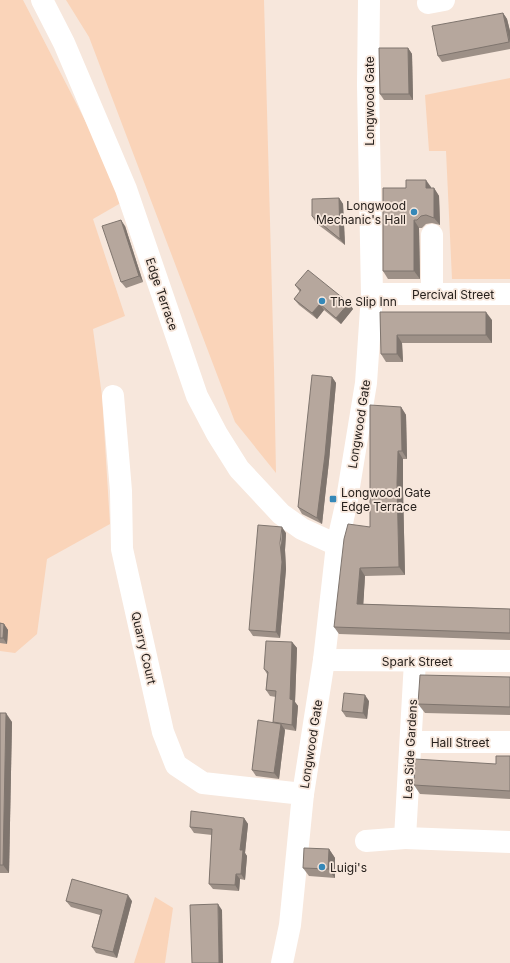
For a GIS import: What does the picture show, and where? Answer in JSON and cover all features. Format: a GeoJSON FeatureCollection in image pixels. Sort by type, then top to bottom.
{"type":"FeatureCollection","features":[{"type":"Feature","properties":{"kind":"street","name":"Edge Terrace"},"geometry":{"type":"LineString","coordinates":[[42,0],[64,43],[126,189],[197,396],[217,434],[239,469],[280,514],[302,529],[337,545]]}},
{"type":"Feature","properties":{"kind":"street","name":"Longwood Gate"},"geometry":{"type":"LineString","coordinates":[[282,963],[290,925],[303,794],[324,660],[337,545],[346,505],[366,383],[372,294],[368,85],[369,0]]}},
{"type":"Feature","properties":{"kind":"street"},"geometry":{"type":"LineString","coordinates":[[432,235],[432,294]]}},
{"type":"Feature","properties":{"kind":"street","name":"Percival Street"},"geometry":{"type":"LineString","coordinates":[[372,294],[510,294]]}},
{"type":"Feature","properties":{"kind":"street","name":"Quarry Court"},"geometry":{"type":"LineString","coordinates":[[113,396],[121,492],[122,550],[163,732],[176,765],[203,783],[303,794]]}},
{"type":"Feature","properties":{"kind":"street","name":"Spark Street"},"geometry":{"type":"LineString","coordinates":[[324,660],[510,661]]}},
{"type":"Feature","properties":{"kind":"street","name":"Lea Side Gardens"},"geometry":{"type":"LineString","coordinates":[[405,838],[415,661]]}},
{"type":"Feature","properties":{"kind":"street","name":"Hall Street"},"geometry":{"type":"LineString","coordinates":[[411,742],[510,742]]}},
{"type":"Feature","properties":{"kind":"street"},"geometry":{"type":"LineString","coordinates":[[366,841],[405,838],[510,842]]}},
{"type":"Feature","properties":{"kind":"shaded area"},"geometry":{"type":"Polygon","coordinates":[[[0,0],[23,0],[126,200],[93,219],[125,316],[93,329],[102,396],[110,524],[47,559],[37,634],[15,653],[0,651],[0,0]]]}},
{"type":"Feature","properties":{"kind":"shaded area"},"geometry":{"type":"Polygon","coordinates":[[[66,0],[264,0],[276,473],[235,422],[89,37],[66,0]]]}},
{"type":"Feature","properties":{"kind":"shaded area"},"geometry":{"type":"Polygon","coordinates":[[[510,78],[510,279],[452,279],[446,151],[429,151],[425,95],[510,78]]]}},
{"type":"Feature","properties":{"kind":"shaded area"},"geometry":{"type":"Polygon","coordinates":[[[155,897],[173,908],[165,963],[134,963],[155,897]]]}},
{"type":"Feature","properties":{"kind":"building"},"geometry":{"type":"Polygon","coordinates":[[[503,13],[509,42],[438,56],[432,26],[503,13]]]}},
{"type":"Feature","properties":{"kind":"building"},"geometry":{"type":"Polygon","coordinates":[[[379,48],[408,48],[409,94],[380,94],[379,48]]]}},
{"type":"Feature","properties":{"kind":"building"},"geometry":{"type":"Polygon","coordinates":[[[406,180],[426,180],[426,188],[434,188],[434,218],[426,215],[414,220],[414,271],[383,271],[383,188],[406,188],[406,180]]]}},
{"type":"Feature","properties":{"kind":"building"},"geometry":{"type":"Polygon","coordinates":[[[339,198],[340,239],[312,216],[312,199],[339,198]]]}},
{"type":"Feature","properties":{"kind":"building"},"geometry":{"type":"Polygon","coordinates":[[[121,220],[139,276],[121,282],[102,226],[121,220]]]}},
{"type":"Feature","properties":{"kind":"building","name":"The Slip Inn"},"geometry":{"type":"Polygon","coordinates":[[[308,270],[349,303],[336,318],[320,304],[312,313],[294,299],[301,290],[295,285],[308,270]]]}},
{"type":"Feature","properties":{"kind":"building"},"geometry":{"type":"Polygon","coordinates":[[[380,312],[486,312],[486,335],[397,335],[397,354],[381,354],[380,312]]]}},
{"type":"Feature","properties":{"kind":"building"},"geometry":{"type":"Polygon","coordinates":[[[312,375],[332,377],[325,455],[317,518],[298,507],[312,375]]]}},
{"type":"Feature","properties":{"kind":"building"},"geometry":{"type":"Polygon","coordinates":[[[370,405],[401,407],[402,451],[398,451],[397,483],[399,567],[360,568],[357,604],[510,609],[510,633],[334,627],[344,539],[348,524],[370,527],[370,405]]]}},
{"type":"Feature","properties":{"kind":"building"},"geometry":{"type":"Polygon","coordinates":[[[258,525],[282,527],[280,543],[282,562],[276,632],[249,630],[258,525]]]}},
{"type":"Feature","properties":{"kind":"building"},"geometry":{"type":"Polygon","coordinates":[[[0,623],[4,624],[3,638],[0,638],[0,623]]]}},
{"type":"Feature","properties":{"kind":"building"},"geometry":{"type":"Polygon","coordinates":[[[266,641],[292,642],[290,699],[293,700],[292,725],[273,722],[276,691],[266,690],[268,672],[264,669],[266,641]]]}},
{"type":"Feature","properties":{"kind":"building"},"geometry":{"type":"Polygon","coordinates":[[[420,675],[510,677],[510,707],[418,704],[420,675]]]}},
{"type":"Feature","properties":{"kind":"building"},"geometry":{"type":"Polygon","coordinates":[[[344,693],[365,695],[363,713],[342,711],[344,693]]]}},
{"type":"Feature","properties":{"kind":"building"},"geometry":{"type":"Polygon","coordinates":[[[0,713],[6,713],[3,865],[0,865],[0,713]]]}},
{"type":"Feature","properties":{"kind":"building"},"geometry":{"type":"Polygon","coordinates":[[[258,720],[281,724],[274,773],[252,770],[258,720]]]}},
{"type":"Feature","properties":{"kind":"building"},"geometry":{"type":"Polygon","coordinates":[[[496,756],[510,756],[510,791],[414,785],[415,759],[496,764],[496,756]]]}},
{"type":"Feature","properties":{"kind":"building"},"geometry":{"type":"Polygon","coordinates":[[[191,811],[244,818],[240,850],[243,850],[241,874],[236,874],[235,885],[209,884],[212,829],[190,827],[191,811]]]}},
{"type":"Feature","properties":{"kind":"building"},"geometry":{"type":"Polygon","coordinates":[[[304,848],[329,849],[328,869],[303,868],[304,848]]]}},
{"type":"Feature","properties":{"kind":"building"},"geometry":{"type":"Polygon","coordinates":[[[72,879],[128,895],[113,952],[92,947],[102,910],[66,901],[72,879]]]}},
{"type":"Feature","properties":{"kind":"building"},"geometry":{"type":"Polygon","coordinates":[[[218,904],[219,963],[192,963],[190,905],[218,904]]]}},
{"type":"Feature","properties":{"kind":"place","name":"Longwood Mechanic's Hall"},"geometry":{"type":"Point","coordinates":[414,212]}},
{"type":"Feature","properties":{"kind":"place","name":"The Slip Inn"},"geometry":{"type":"Point","coordinates":[322,301]}},
{"type":"Feature","properties":{"kind":"place","name":"Longwood Gate Edge Terrace"},"geometry":{"type":"Point","coordinates":[333,499]}},
{"type":"Feature","properties":{"kind":"place","name":"Luigi's"},"geometry":{"type":"Point","coordinates":[322,867]}}]}
